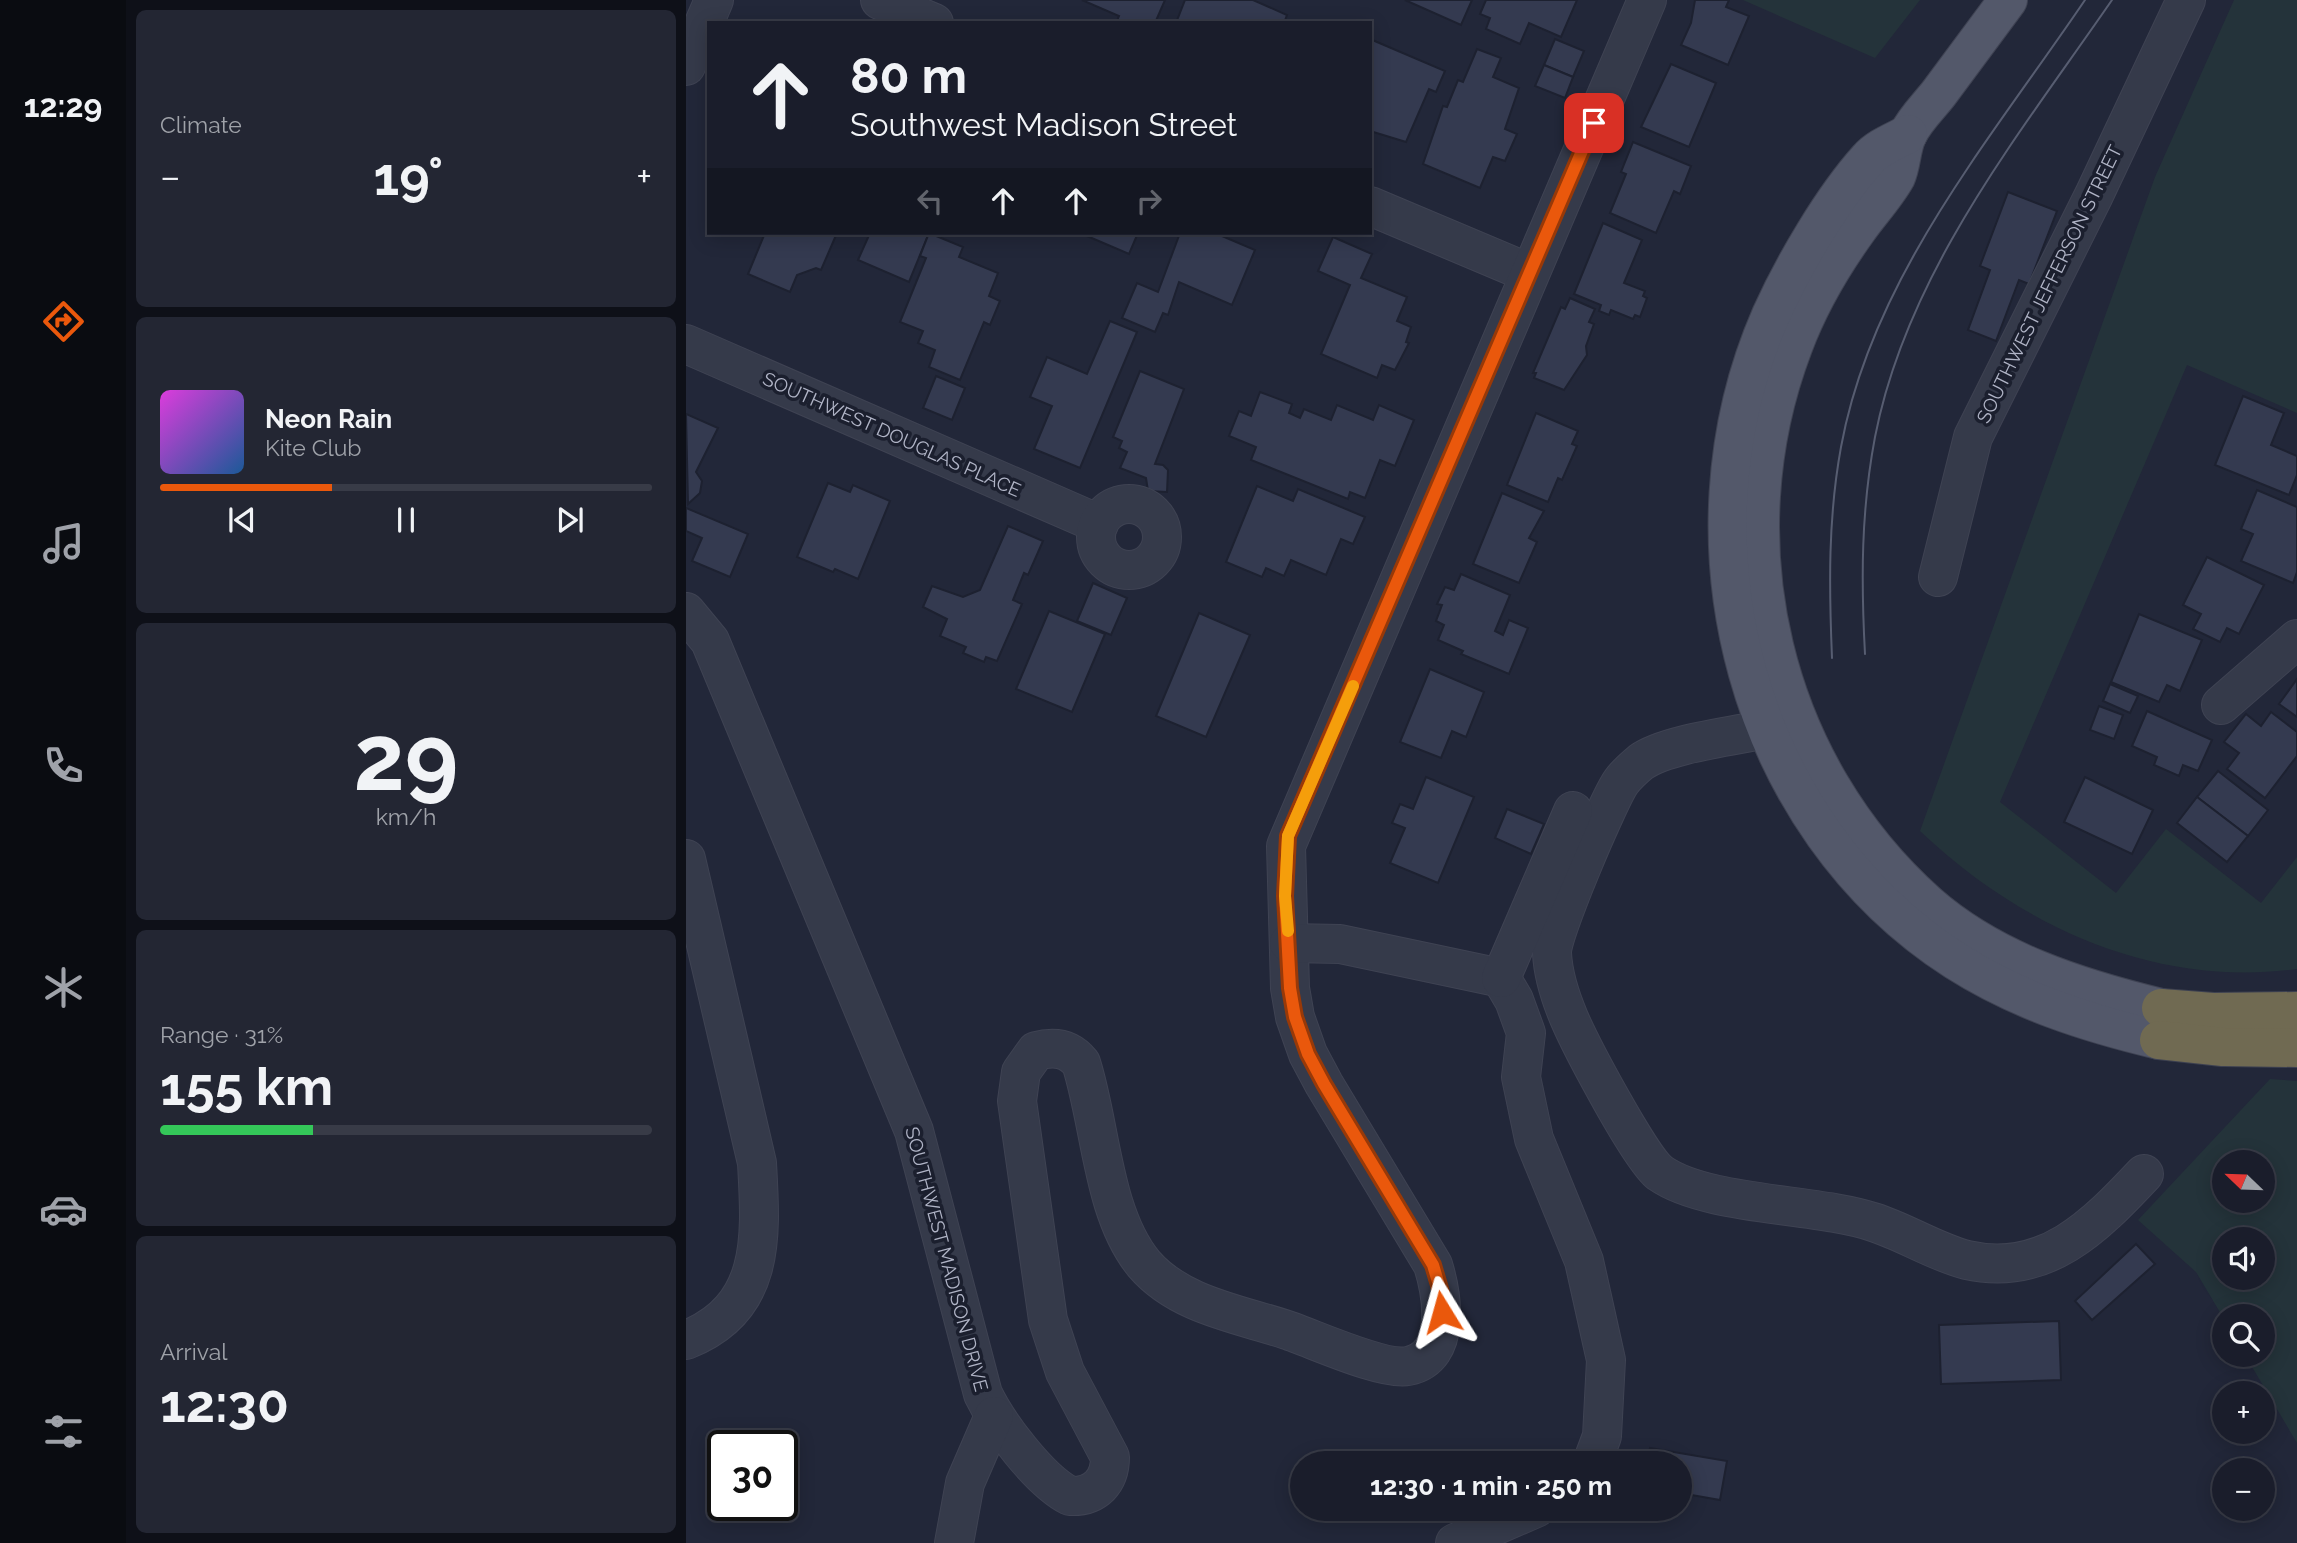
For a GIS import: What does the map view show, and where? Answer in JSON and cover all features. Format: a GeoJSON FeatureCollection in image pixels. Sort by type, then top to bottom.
{"type":"FeatureCollection","features":[{"type":"Feature","properties":{"kind":"highway"},"geometry":{"type":"LineString","coordinates":[[2166,1030],[2213,1012],[2297,1011]]}},
{"type":"Feature","properties":{"kind":"highway"},"geometry":{"type":"LineString","coordinates":[[2166,1030],[2223,1047],[2297,1048]]}},
{"type":"Feature","properties":{"kind":"main road"},"geometry":{"type":"LineString","coordinates":[[2008,0],[1908,134],[1896,176],[1831,268],[1793,346],[1779,388],[1762,472],[1759,533],[1763,593],[1771,641],[1808,748],[1844,811],[1886,862],[1930,905],[1982,942],[2042,971],[2101,993],[2166,1030]]}},
{"type":"Feature","properties":{"kind":"main road"},"geometry":{"type":"LineString","coordinates":[[1908,134],[1869,157],[1812,237],[1760,341],[1746,387],[1731,468],[1728,570],[1731,602],[1746,670],[1766,729],[1785,771],[1821,830],[1865,884],[1922,937],[1957,961],[2024,998],[2068,1016],[2166,1030]]}},
{"type":"Feature","properties":{"kind":"street"},"geometry":{"type":"LineString","coordinates":[[686,66],[714,0]]}},
{"type":"Feature","properties":{"kind":"street"},"geometry":{"type":"LineString","coordinates":[[880,0],[929,21]]}},
{"type":"Feature","properties":{"kind":"street"},"geometry":{"type":"LineString","coordinates":[[1596,1451],[1602,1436],[1606,1360],[1584,1261],[1534,1139],[1521,1077],[1526,1033],[1514,1000],[1501,978],[1340,944],[1289,943],[1285,896],[1288,836],[1647,0]]}},
{"type":"Feature","properties":{"kind":"street","name":"SOUTHWEST JEFFERSON STREET"},"geometry":{"type":"LineString","coordinates":[[1938,577],[1973,437],[2094,195],[2186,0]]}},
{"type":"Feature","properties":{"kind":"street"},"geometry":{"type":"LineString","coordinates":[[1372,207],[1529,273]]}},
{"type":"Feature","properties":{"kind":"street","name":"SOUTHWEST DOUGLAS PLACE"},"geometry":{"type":"LineString","coordinates":[[686,344],[1099,524]]}},
{"type":"Feature","properties":{"kind":"street","name":"SOUTHWEST MADISON DRIVE"},"geometry":{"type":"LineString","coordinates":[[686,612],[710,641],[914,1131],[972,1360],[994,1416],[1060,1491],[1078,1496],[1093,1492],[1105,1482],[1110,1471],[1110,1457],[1065,1372],[1048,1320],[1017,1101],[1021,1072],[1036,1051],[1049,1048],[1074,1054],[1081,1063],[1116,1211],[1144,1263],[1161,1279],[1189,1297],[1225,1312],[1380,1363],[1408,1366],[1433,1348],[1442,1312],[1441,1292],[1433,1265],[1308,1054],[1294,1007],[1289,943]]}},
{"type":"Feature","properties":{"kind":"street"},"geometry":{"type":"LineString","coordinates":[[2221,705],[2297,639]]}},
{"type":"Feature","properties":{"kind":"street"},"geometry":{"type":"LineString","coordinates":[[1766,729],[1664,751],[1642,761],[1621,782],[1552,941],[1555,973],[1569,1018],[1641,1151],[1657,1171],[1676,1183],[1872,1221],[1965,1259],[2001,1266],[2033,1260],[2074,1240],[2144,1174]]}},
{"type":"Feature","properties":{"kind":"street"},"geometry":{"type":"LineString","coordinates":[[1501,978],[1573,811]]}},
{"type":"Feature","properties":{"kind":"street"},"geometry":{"type":"LineString","coordinates":[[686,859],[757,1163],[761,1213],[760,1238],[750,1280],[721,1321],[686,1340]]}},
{"type":"Feature","properties":{"kind":"street"},"geometry":{"type":"LineString","coordinates":[[1526,1033],[1569,1018]]}},
{"type":"Feature","properties":{"kind":"street"},"geometry":{"type":"LineString","coordinates":[[954,1543],[965,1483],[994,1416]]}},
{"type":"Feature","properties":{"kind":"street"},"geometry":{"type":"LineString","coordinates":[[1455,1543],[1506,1521]]}},
{"type":"Feature","properties":{"kind":"shaded area"},"geometry":{"type":"Polygon","coordinates":[[[1743,0],[1920,0],[1875,58],[1743,0]]]}},
{"type":"Feature","properties":{"kind":"shaded area"},"geometry":{"type":"Polygon","coordinates":[[[2234,0],[2297,0],[2297,413],[2187,365],[2000,802],[2116,893],[2166,829],[2261,903],[2297,857],[2297,969],[2244,972],[2192,969],[2142,959],[2093,943],[2046,922],[2002,896],[1959,865],[1920,831],[2155,177],[2234,0]]]}},
{"type":"Feature","properties":{"kind":"shaded area"},"geometry":{"type":"Polygon","coordinates":[[[2270,1079],[2297,1081],[2297,1443],[2275,1406],[2275,1381],[2260,1381],[2252,1367],[2275,1367],[2275,1304],[2215,1304],[2196,1272],[2138,1220],[2270,1079]]]}},
{"type":"Feature","properties":{"kind":"building"},"geometry":{"type":"Polygon","coordinates":[[[1082,0],[1165,0],[1156,21],[1117,21],[1119,16],[1082,0]]]}},
{"type":"Feature","properties":{"kind":"building"},"geometry":{"type":"Polygon","coordinates":[[[1185,0],[1253,0],[1287,15],[1285,21],[1177,21],[1185,0]]]}},
{"type":"Feature","properties":{"kind":"building"},"geometry":{"type":"Polygon","coordinates":[[[1405,0],[1472,0],[1461,25],[1405,0]]]}},
{"type":"Feature","properties":{"kind":"building"},"geometry":{"type":"Polygon","coordinates":[[[1486,0],[1577,0],[1561,37],[1529,23],[1520,44],[1486,29],[1490,18],[1480,14],[1486,0]]]}},
{"type":"Feature","properties":{"kind":"building"},"geometry":{"type":"Polygon","coordinates":[[[1695,0],[1729,0],[1726,7],[1749,16],[1728,65],[1681,45],[1691,23],[1695,0]]]}},
{"type":"Feature","properties":{"kind":"building"},"geometry":{"type":"Polygon","coordinates":[[[1555,39],[1584,51],[1573,77],[1544,65],[1555,39]]]}},
{"type":"Feature","properties":{"kind":"building"},"geometry":{"type":"Polygon","coordinates":[[[1372,40],[1445,71],[1436,92],[1429,89],[1406,142],[1372,132],[1372,40]]]}},
{"type":"Feature","properties":{"kind":"building"},"geometry":{"type":"Polygon","coordinates":[[[1477,49],[1501,58],[1493,77],[1519,88],[1505,129],[1517,134],[1505,161],[1493,157],[1480,188],[1423,164],[1443,106],[1447,107],[1458,80],[1463,82],[1477,49]]]}},
{"type":"Feature","properties":{"kind":"building"},"geometry":{"type":"Polygon","coordinates":[[[1671,64],[1716,83],[1689,147],[1641,127],[1671,64]]]}},
{"type":"Feature","properties":{"kind":"building"},"geometry":{"type":"Polygon","coordinates":[[[1544,65],[1573,77],[1565,98],[1535,86],[1544,65]]]}},
{"type":"Feature","properties":{"kind":"building"},"geometry":{"type":"Polygon","coordinates":[[[1633,142],[1691,166],[1680,194],[1674,191],[1656,233],[1610,213],[1626,174],[1621,172],[1633,142]]]}},
{"type":"Feature","properties":{"kind":"building"},"geometry":{"type":"Polygon","coordinates":[[[2008,192],[2057,211],[2029,284],[2019,280],[1996,341],[1968,330],[1990,270],[1980,266],[2008,192]]]}},
{"type":"Feature","properties":{"kind":"building"},"geometry":{"type":"Polygon","coordinates":[[[1603,223],[1642,240],[1624,283],[1645,291],[1643,296],[1647,298],[1640,317],[1635,315],[1633,319],[1611,310],[1609,315],[1599,311],[1601,305],[1574,294],[1603,223]]]}},
{"type":"Feature","properties":{"kind":"building"},"geometry":{"type":"Polygon","coordinates":[[[764,235],[836,235],[821,270],[816,268],[797,275],[790,292],[748,274],[764,235]]]}},
{"type":"Feature","properties":{"kind":"building"},"geometry":{"type":"Polygon","coordinates":[[[869,235],[928,235],[909,282],[858,260],[869,235]]]}},
{"type":"Feature","properties":{"kind":"building"},"geometry":{"type":"Polygon","coordinates":[[[928,235],[934,235],[963,247],[959,257],[998,273],[989,296],[1000,301],[990,325],[984,322],[960,380],[929,367],[935,350],[918,343],[923,331],[900,322],[926,258],[920,256],[928,235]]]}},
{"type":"Feature","properties":{"kind":"building"},"geometry":{"type":"Polygon","coordinates":[[[1085,235],[1137,235],[1129,254],[1085,235]]]}},
{"type":"Feature","properties":{"kind":"building"},"geometry":{"type":"Polygon","coordinates":[[[1179,235],[1220,235],[1255,250],[1232,305],[1179,282],[1168,315],[1163,313],[1155,332],[1122,318],[1137,283],[1158,292],[1179,235]]]}},
{"type":"Feature","properties":{"kind":"building"},"geometry":{"type":"Polygon","coordinates":[[[1333,237],[1372,254],[1361,278],[1407,297],[1397,321],[1411,327],[1406,342],[1409,343],[1395,370],[1382,365],[1377,378],[1321,354],[1350,285],[1318,271],[1333,237]]]}},
{"type":"Feature","properties":{"kind":"building"},"geometry":{"type":"Polygon","coordinates":[[[1570,298],[1595,309],[1589,322],[1594,324],[1586,346],[1587,355],[1564,390],[1534,378],[1536,373],[1533,373],[1561,307],[1565,309],[1570,298]]]}},
{"type":"Feature","properties":{"kind":"building"},"geometry":{"type":"Polygon","coordinates":[[[1110,321],[1137,332],[1080,468],[1034,449],[1052,406],[1030,397],[1047,357],[1087,374],[1110,321]]]}},
{"type":"Feature","properties":{"kind":"building"},"geometry":{"type":"Polygon","coordinates":[[[1140,371],[1184,389],[1155,464],[1163,465],[1168,470],[1167,492],[1148,491],[1146,478],[1120,468],[1127,452],[1119,448],[1122,441],[1113,437],[1140,371]]]}},
{"type":"Feature","properties":{"kind":"building"},"geometry":{"type":"Polygon","coordinates":[[[936,376],[965,388],[952,420],[923,408],[936,376]]]}},
{"type":"Feature","properties":{"kind":"building"},"geometry":{"type":"Polygon","coordinates":[[[1260,392],[1292,404],[1289,413],[1300,418],[1304,409],[1331,420],[1337,405],[1373,420],[1379,405],[1414,420],[1395,466],[1380,460],[1365,498],[1350,492],[1348,499],[1251,460],[1256,447],[1229,436],[1239,411],[1251,416],[1260,392]]]}},
{"type":"Feature","properties":{"kind":"building"},"geometry":{"type":"Polygon","coordinates":[[[2243,396],[2284,413],[2271,445],[2297,456],[2297,475],[2289,495],[2215,465],[2243,396]]]}},
{"type":"Feature","properties":{"kind":"building"},"geometry":{"type":"Polygon","coordinates":[[[1536,413],[1578,431],[1572,444],[1577,446],[1562,480],[1558,478],[1548,502],[1507,485],[1536,413]]]}},
{"type":"Feature","properties":{"kind":"building"},"geometry":{"type":"Polygon","coordinates":[[[686,414],[718,428],[696,472],[702,481],[700,493],[688,504],[686,414]]]}},
{"type":"Feature","properties":{"kind":"building"},"geometry":{"type":"Polygon","coordinates":[[[828,483],[850,492],[853,485],[890,501],[858,579],[797,557],[828,483]]]}},
{"type":"Feature","properties":{"kind":"building"},"geometry":{"type":"Polygon","coordinates":[[[1257,486],[1293,501],[1298,489],[1365,517],[1353,544],[1341,539],[1326,575],[1291,560],[1284,576],[1266,568],[1262,577],[1226,562],[1257,486]]]}},
{"type":"Feature","properties":{"kind":"building"},"geometry":{"type":"Polygon","coordinates":[[[2257,490],[2297,507],[2297,572],[2293,583],[2241,561],[2253,534],[2241,529],[2257,490]]]}},
{"type":"Feature","properties":{"kind":"building"},"geometry":{"type":"Polygon","coordinates":[[[1502,493],[1544,511],[1529,538],[1537,542],[1519,583],[1473,564],[1502,493]]]}},
{"type":"Feature","properties":{"kind":"building"},"geometry":{"type":"Polygon","coordinates":[[[686,508],[748,534],[730,577],[692,561],[702,538],[686,531],[686,508]]]}},
{"type":"Feature","properties":{"kind":"building"},"geometry":{"type":"Polygon","coordinates":[[[1008,526],[1043,541],[1028,575],[1024,573],[1013,600],[1022,604],[997,661],[986,657],[984,662],[963,653],[966,647],[940,636],[947,619],[923,607],[932,586],[963,597],[980,590],[1008,526]]]}},
{"type":"Feature","properties":{"kind":"building"},"geometry":{"type":"Polygon","coordinates":[[[2207,557],[2264,585],[2239,634],[2227,628],[2220,642],[2193,629],[2201,614],[2183,605],[2207,557]]]}},
{"type":"Feature","properties":{"kind":"building"},"geometry":{"type":"Polygon","coordinates":[[[1461,574],[1510,595],[1495,631],[1503,635],[1509,620],[1528,628],[1509,674],[1461,654],[1463,651],[1438,640],[1444,625],[1436,621],[1442,605],[1437,604],[1445,587],[1454,590],[1461,574]]]}},
{"type":"Feature","properties":{"kind":"building"},"geometry":{"type":"Polygon","coordinates":[[[1093,583],[1127,598],[1111,635],[1077,621],[1093,583]]]}},
{"type":"Feature","properties":{"kind":"building"},"geometry":{"type":"Polygon","coordinates":[[[1049,611],[1105,634],[1072,712],[1016,689],[1049,611]]]}},
{"type":"Feature","properties":{"kind":"building"},"geometry":{"type":"Polygon","coordinates":[[[1199,613],[1250,635],[1206,737],[1156,716],[1199,613]]]}},
{"type":"Feature","properties":{"kind":"building"},"geometry":{"type":"Polygon","coordinates":[[[2139,614],[2202,640],[2180,691],[2167,685],[2159,702],[2111,682],[2139,614]]]}},
{"type":"Feature","properties":{"kind":"building"},"geometry":{"type":"Polygon","coordinates":[[[1430,669],[1484,692],[1466,737],[1452,731],[1441,758],[1400,742],[1430,669]]]}},
{"type":"Feature","properties":{"kind":"building"},"geometry":{"type":"Polygon","coordinates":[[[2297,679],[2297,717],[2279,704],[2297,679]]]}},
{"type":"Feature","properties":{"kind":"building"},"geometry":{"type":"Polygon","coordinates":[[[2110,684],[2138,696],[2130,713],[2103,701],[2110,684]]]}},
{"type":"Feature","properties":{"kind":"building"},"geometry":{"type":"Polygon","coordinates":[[[2099,706],[2123,715],[2114,739],[2090,730],[2099,706]]]}},
{"type":"Feature","properties":{"kind":"building"},"geometry":{"type":"Polygon","coordinates":[[[2147,711],[2212,740],[2198,771],[2183,765],[2179,776],[2154,765],[2157,757],[2132,746],[2147,711]]]}},
{"type":"Feature","properties":{"kind":"building"},"geometry":{"type":"Polygon","coordinates":[[[2271,712],[2297,732],[2297,756],[2265,798],[2227,769],[2239,753],[2224,742],[2246,714],[2261,726],[2271,712]]]}},
{"type":"Feature","properties":{"kind":"building"},"geometry":{"type":"Polygon","coordinates":[[[2218,771],[2268,810],[2248,836],[2197,797],[2218,771]]]}},
{"type":"Feature","properties":{"kind":"building"},"geometry":{"type":"Polygon","coordinates":[[[1426,777],[1474,797],[1438,883],[1390,863],[1405,828],[1392,823],[1400,804],[1413,809],[1426,777]]]}},
{"type":"Feature","properties":{"kind":"building"},"geometry":{"type":"Polygon","coordinates":[[[2085,777],[2153,810],[2132,854],[2064,822],[2085,777]]]}},
{"type":"Feature","properties":{"kind":"building"},"geometry":{"type":"Polygon","coordinates":[[[2197,797],[2248,836],[2227,862],[2177,823],[2197,797]]]}},
{"type":"Feature","properties":{"kind":"building"},"geometry":{"type":"Polygon","coordinates":[[[1507,809],[1544,824],[1531,854],[1495,838],[1507,809]]]}},
{"type":"Feature","properties":{"kind":"building"},"geometry":{"type":"Polygon","coordinates":[[[2136,1244],[2155,1264],[2092,1320],[2075,1301],[2136,1244]]]}},
{"type":"Feature","properties":{"kind":"building"},"geometry":{"type":"Polygon","coordinates":[[[2059,1321],[2061,1380],[1941,1384],[1939,1325],[2059,1321]]]}},
{"type":"Feature","properties":{"kind":"building"},"geometry":{"type":"Polygon","coordinates":[[[1692,1455],[1727,1461],[1720,1500],[1692,1495],[1692,1455]]]}},
{"type":"Feature","properties":{"kind":"tram line"},"geometry":{"type":"LineString","coordinates":[[1832,658],[1830,552],[1837,473],[1857,385],[1879,325],[1939,212],[2085,0]]}},
{"type":"Feature","properties":{"kind":"tram line"},"geometry":{"type":"LineString","coordinates":[[1865,654],[1863,546],[1870,465],[1891,376],[1912,318],[1971,207],[2112,0]]}},
{"type":"Feature","properties":{"kind":"slow traffic"},"geometry":{"type":"LineString","coordinates":[[1288,931],[1285,896],[1288,836],[1353,686]]}},
{"type":"Feature","properties":{"kind":"route"},"geometry":{"type":"LineString","coordinates":[[1442,1312],[1441,1292],[1433,1265],[1324,1084],[1308,1054],[1295,1017],[1290,988],[1285,896],[1286,846],[1594,123]]}}]}
